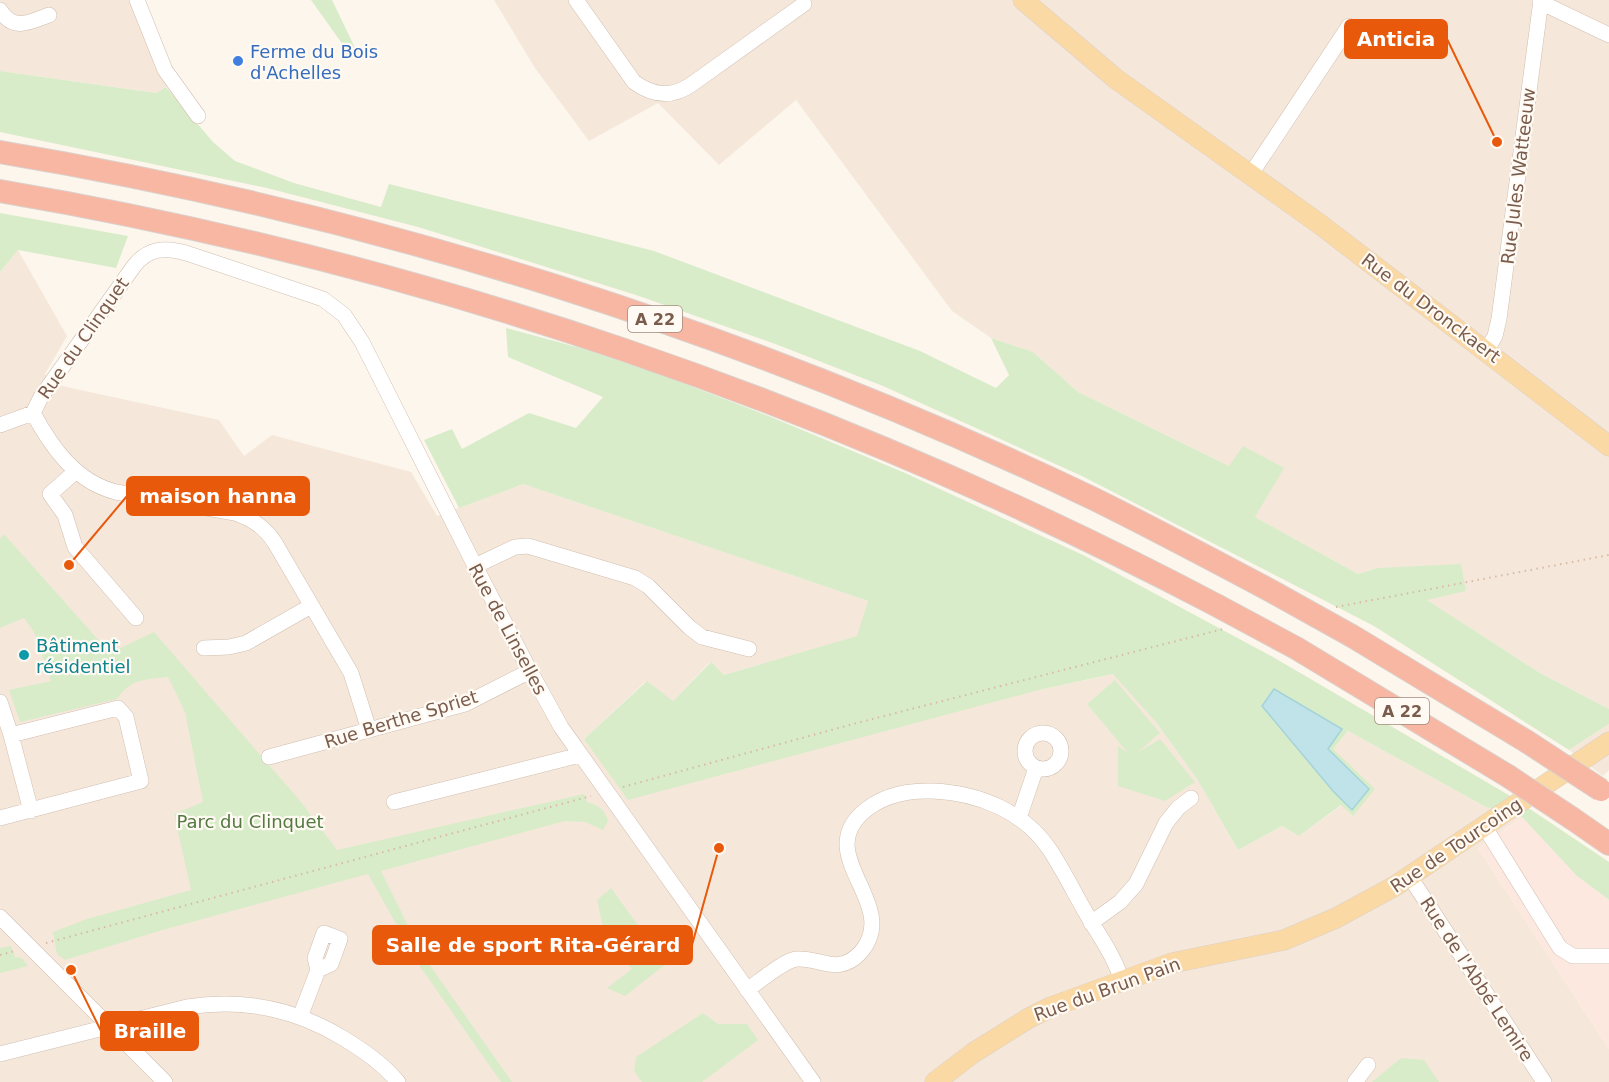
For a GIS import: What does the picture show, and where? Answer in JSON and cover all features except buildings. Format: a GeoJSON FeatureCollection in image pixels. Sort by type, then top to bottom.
{"type":"FeatureCollection","features":[{"type":"Feature","properties":{"kind":"highway","name":"A 22"},"geometry":{"type":"LineString","coordinates":[[0,152],[161,182],[371,232],[531,278],[692,332],[856,394],[1010,460],[1115,510],[1273,592],[1352,636],[1526,741],[1605,793]]}},
{"type":"Feature","properties":{"kind":"highway","name":"A 22"},"geometry":{"type":"LineString","coordinates":[[0,191],[147,219],[302,254],[424,287],[614,347],[749,394],[887,450],[1053,523],[1146,568],[1296,648],[1508,776],[1609,844]]}},
{"type":"Feature","properties":{"kind":"main road","name":"Rue du Dronckaert"},"geometry":{"type":"LineString","coordinates":[[1023,0],[1116,79],[1251,174],[1486,350],[1609,446]]}},
{"type":"Feature","properties":{"kind":"main road","name":"Rue de Tourcoing"},"geometry":{"type":"LineString","coordinates":[[1297,936],[1367,903],[1410,877],[1609,742]]}},
{"type":"Feature","properties":{"kind":"main road","name":"Rue du Brun Pain"},"geometry":{"type":"LineString","coordinates":[[947,1078],[1029,1018],[1051,1007],[1172,963],[1297,936]]}},
{"type":"Feature","properties":{"kind":"street"},"geometry":{"type":"LineString","coordinates":[[137,0],[165,70],[198,116]]}},
{"type":"Feature","properties":{"kind":"street"},"geometry":{"type":"LineString","coordinates":[[576,0],[634,82],[655,93],[668,95],[682,92],[804,1]]}},
{"type":"Feature","properties":{"kind":"street"},"geometry":{"type":"LineString","coordinates":[[1541,1],[1609,35]]}},
{"type":"Feature","properties":{"kind":"street","name":"Rue Jules Watteeuw"},"geometry":{"type":"LineString","coordinates":[[1486,350],[1495,336],[1499,319],[1541,1]]}},
{"type":"Feature","properties":{"kind":"street"},"geometry":{"type":"LineString","coordinates":[[0,10],[9,21],[14,23],[28,23],[49,15]]}},
{"type":"Feature","properties":{"kind":"street"},"geometry":{"type":"LineString","coordinates":[[1251,174],[1349,26]]}},
{"type":"Feature","properties":{"kind":"street","name":"Rue du Clinquet"},"geometry":{"type":"LineString","coordinates":[[0,425],[33,413],[41,397],[140,258],[152,251],[166,249]]}},
{"type":"Feature","properties":{"kind":"street","name":"Rue de Linselles"},"geometry":{"type":"LineString","coordinates":[[166,249],[186,253],[314,295],[331,304],[344,315],[362,342],[475,566],[561,727],[813,1082]]}},
{"type":"Feature","properties":{"kind":"street"},"geometry":{"type":"LineString","coordinates":[[33,413],[41,428],[75,472],[89,482],[105,489],[235,513],[250,519],[270,536],[351,673],[369,730]]}},
{"type":"Feature","properties":{"kind":"street"},"geometry":{"type":"LineString","coordinates":[[75,472],[50,494],[65,515],[75,547],[136,618]]}},
{"type":"Feature","properties":{"kind":"street"},"geometry":{"type":"LineString","coordinates":[[475,566],[515,547],[528,546],[617,572],[635,578],[648,586],[702,637],[749,649]]}},
{"type":"Feature","properties":{"kind":"street"},"geometry":{"type":"LineString","coordinates":[[204,648],[229,647],[246,643],[312,606]]}},
{"type":"Feature","properties":{"kind":"street","name":"Rue Berthe Spriet"},"geometry":{"type":"LineString","coordinates":[[268,758],[465,704],[530,671]]}},
{"type":"Feature","properties":{"kind":"street"},"geometry":{"type":"LineString","coordinates":[[0,702],[31,811]]}},
{"type":"Feature","properties":{"kind":"street"},"geometry":{"type":"LineString","coordinates":[[0,818],[141,781],[126,717],[121,709],[113,708],[11,735]]}},
{"type":"Feature","properties":{"kind":"street"},"geometry":{"type":"LineString","coordinates":[[394,802],[580,754]]}},
{"type":"Feature","properties":{"kind":"street"},"geometry":{"type":"LineString","coordinates":[[1019,818],[1036,768]]}},
{"type":"Feature","properties":{"kind":"street"},"geometry":{"type":"LineString","coordinates":[[747,990],[791,961],[803,959],[822,964],[839,964],[853,958],[866,944],[872,925],[870,909],[849,859],[846,843],[851,826],[870,806],[902,793],[923,790],[949,792],[981,799],[1019,818],[1050,849],[1114,959],[1122,981]]}},
{"type":"Feature","properties":{"kind":"street"},"geometry":{"type":"LineString","coordinates":[[1091,923],[1120,902],[1136,884],[1166,823],[1178,808],[1191,798]]}},
{"type":"Feature","properties":{"kind":"street"},"geometry":{"type":"LineString","coordinates":[[1484,826],[1564,952],[1580,957],[1609,956]]}},
{"type":"Feature","properties":{"kind":"street","name":"Rue de l'Abbé Lemire"},"geometry":{"type":"LineString","coordinates":[[1410,877],[1544,1082]]}},
{"type":"Feature","properties":{"kind":"street"},"geometry":{"type":"LineString","coordinates":[[0,917],[165,1082]]}},
{"type":"Feature","properties":{"kind":"street"},"geometry":{"type":"LineString","coordinates":[[300,1017],[318,970]]}},
{"type":"Feature","properties":{"kind":"street"},"geometry":{"type":"LineString","coordinates":[[0,1054],[187,1007],[214,1004],[259,1006],[300,1017],[329,1030],[366,1052],[398,1082]]}},
{"type":"Feature","properties":{"kind":"street"},"geometry":{"type":"LineString","coordinates":[[1356,1082],[1368,1065]]}},
{"type":"Feature","properties":{"kind":"path"},"geometry":{"type":"LineString","coordinates":[[1336,607],[1609,555]]}},
{"type":"Feature","properties":{"kind":"shaded area"},"geometry":{"type":"Polygon","coordinates":[[[0,0],[143,0],[178,80],[156,93],[0,71],[0,0]]]}},
{"type":"Feature","properties":{"kind":"shaded area"},"geometry":{"type":"Polygon","coordinates":[[[494,0],[1609,0],[1609,709],[1540,673],[1377,568],[1358,574],[1255,517],[1229,466],[1078,392],[1033,352],[991,338],[952,311],[796,100],[719,165],[658,103],[589,141],[535,68],[494,0]]]}},
{"type":"Feature","properties":{"kind":"shaded area"},"geometry":{"type":"Polygon","coordinates":[[[18,250],[67,336],[45,374],[62,386],[219,420],[244,456],[272,435],[411,472],[437,516],[523,484],[868,601],[858,636],[724,675],[710,662],[673,701],[646,681],[584,739],[1039,690],[1114,674],[1155,721],[1197,779],[1238,850],[1282,826],[1299,836],[1342,805],[1353,816],[1333,749],[1348,731],[1486,807],[1522,817],[1478,848],[1609,1049],[1609,1082],[0,1082],[0,272],[18,250]]]}},
{"type":"Feature","properties":{"kind":"shaded area"},"geometry":{"type":"Polygon","coordinates":[[[1609,724],[1609,770],[1603,776],[1569,750],[1609,724]]]}},
{"type":"Feature","properties":{"kind":"shaded area"},"geometry":{"type":"Polygon","coordinates":[[[1522,817],[1577,876],[1609,900],[1609,1049],[1478,848],[1522,817]]]}},
{"type":"Feature","properties":{"kind":"green space"},"geometry":{"type":"Polygon","coordinates":[[[311,0],[332,0],[356,50],[343,45],[311,0]]]}},
{"type":"Feature","properties":{"kind":"green space"},"geometry":{"type":"Polygon","coordinates":[[[0,71],[156,93],[166,87],[213,142],[235,161],[294,183],[381,207],[389,184],[654,251],[920,351],[996,388],[1009,375],[991,338],[1033,352],[1078,392],[1229,466],[1243,446],[1284,468],[1255,517],[1358,574],[1377,568],[1461,564],[1466,591],[1427,600],[1540,673],[1609,709],[1609,724],[1569,750],[1374,626],[1082,476],[883,386],[778,345],[639,296],[418,227],[267,188],[0,132],[0,71]]]}},
{"type":"Feature","properties":{"kind":"green space"},"geometry":{"type":"Polygon","coordinates":[[[0,213],[128,236],[116,268],[18,250],[0,272],[0,213]]]}},
{"type":"Feature","properties":{"kind":"green space"},"geometry":{"type":"Polygon","coordinates":[[[506,328],[584,349],[662,375],[771,417],[905,473],[1083,555],[1273,657],[1512,797],[1609,862],[1609,900],[1577,876],[1522,817],[1486,807],[1348,731],[1333,749],[1375,789],[1353,816],[1341,805],[1299,836],[1282,826],[1238,850],[1197,779],[1155,721],[1113,674],[1039,690],[628,800],[584,739],[647,681],[673,701],[711,662],[724,675],[857,636],[868,601],[523,484],[459,508],[424,440],[452,429],[462,449],[529,413],[576,428],[603,397],[508,357],[506,328]]]}},
{"type":"Feature","properties":{"kind":"green space","name":"Parc du Clinquet"},"geometry":{"type":"Polygon","coordinates":[[[4,534],[110,653],[154,632],[301,802],[337,850],[584,794],[587,802],[603,810],[608,821],[603,830],[585,822],[565,821],[381,871],[422,954],[512,1082],[501,1082],[421,968],[368,874],[159,931],[65,960],[57,954],[53,932],[87,919],[191,890],[174,814],[203,802],[185,712],[168,677],[139,681],[128,687],[117,699],[20,722],[9,690],[51,681],[34,632],[24,618],[0,628],[0,539],[4,534]]]}},
{"type":"Feature","properties":{"kind":"green space"},"geometry":{"type":"Polygon","coordinates":[[[1115,680],[1160,733],[1137,753],[1160,739],[1195,782],[1165,801],[1118,786],[1118,746],[1128,753],[1087,704],[1115,680]]]}},
{"type":"Feature","properties":{"kind":"green space"},"geometry":{"type":"Polygon","coordinates":[[[611,888],[666,964],[625,996],[607,988],[632,969],[604,932],[597,900],[611,888]]]}},
{"type":"Feature","properties":{"kind":"green space"},"geometry":{"type":"Polygon","coordinates":[[[11,946],[15,957],[22,958],[28,966],[0,973],[0,948],[11,946]]]}},
{"type":"Feature","properties":{"kind":"green space"},"geometry":{"type":"Polygon","coordinates":[[[703,1013],[718,1024],[747,1024],[758,1040],[702,1082],[642,1082],[634,1071],[636,1057],[703,1013]]]}},
{"type":"Feature","properties":{"kind":"green space"},"geometry":{"type":"Polygon","coordinates":[[[1401,1058],[1424,1060],[1439,1082],[1372,1082],[1401,1058]]]}},
{"type":"Feature","properties":{"kind":"water"},"geometry":{"type":"Polygon","coordinates":[[[1274,689],[1342,729],[1328,749],[1369,789],[1352,810],[1333,791],[1262,706],[1274,689]]]}},
{"type":"Feature","properties":{"kind":"place","name":"Ferme du Bois d'Achelles"},"geometry":{"type":"Point","coordinates":[238,61]}},
{"type":"Feature","properties":{"kind":"place","name":"Anticia"},"geometry":{"type":"Point","coordinates":[1497,142]}},
{"type":"Feature","properties":{"kind":"place","name":"maison hanna"},"geometry":{"type":"Point","coordinates":[69,565]}},
{"type":"Feature","properties":{"kind":"place","name":"Bâtiment résidentiel"},"geometry":{"type":"Point","coordinates":[24,655]}},
{"type":"Feature","properties":{"kind":"place","name":"Salle de sport Rita-Gérard"},"geometry":{"type":"Point","coordinates":[719,848]}},
{"type":"Feature","properties":{"kind":"place","name":"Braille"},"geometry":{"type":"Point","coordinates":[71,970]}}]}
